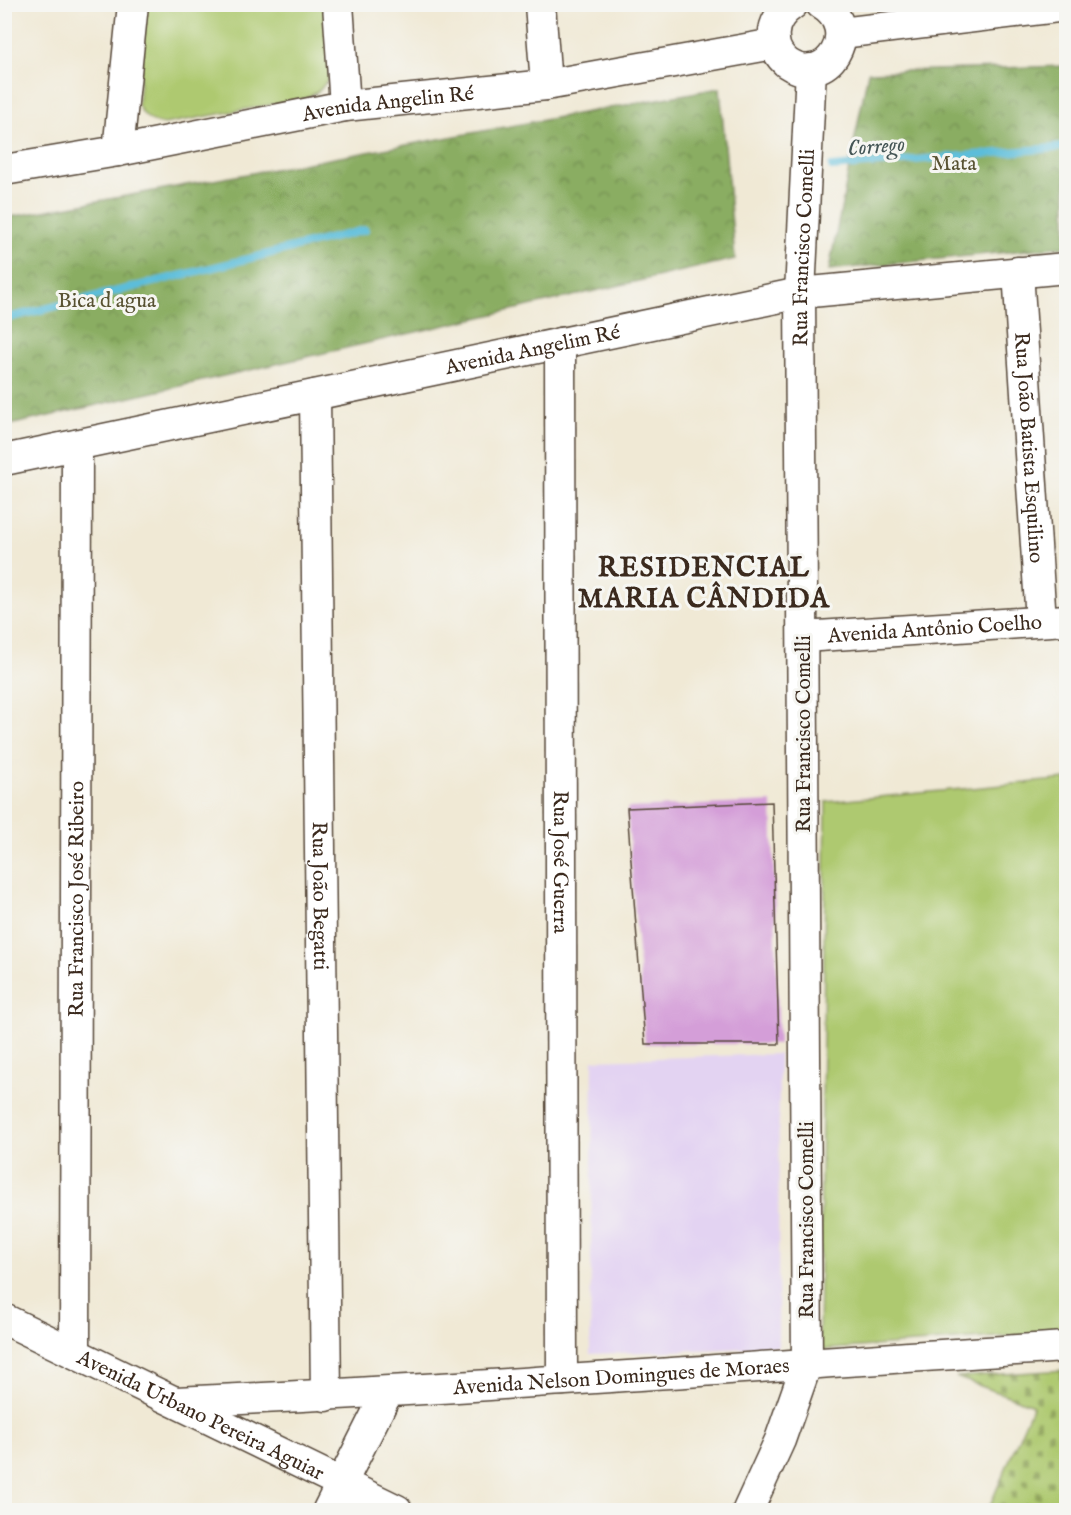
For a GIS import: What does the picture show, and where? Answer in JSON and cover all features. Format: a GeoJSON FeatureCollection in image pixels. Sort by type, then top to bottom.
{"type":"FeatureCollection","features":[{"type":"Feature","properties":{"kind":"street"},"geometry":{"type":"LineString","coordinates":[[118,151],[133,4]]}},
{"type":"Feature","properties":{"kind":"street"},"geometry":{"type":"LineString","coordinates":[[338,4],[345,106]]}},
{"type":"Feature","properties":{"kind":"street"},"geometry":{"type":"LineString","coordinates":[[540,4],[546,85]]}},
{"type":"Feature","properties":{"kind":"street"},"geometry":{"type":"LineString","coordinates":[[793,4],[778,19],[774,30],[774,44],[785,61],[795,67],[811,69],[823,66],[832,59],[840,43],[841,33],[836,17],[821,4]]}},
{"type":"Feature","properties":{"kind":"street"},"geometry":{"type":"LineString","coordinates":[[841,33],[1031,7],[1066,6]]}},
{"type":"Feature","properties":{"kind":"street","name":"Avenida Angelin Ré"},"geometry":{"type":"LineString","coordinates":[[4,170],[118,151],[345,106],[546,85],[774,44]]}},
{"type":"Feature","properties":{"kind":"street","name":"Rua Francisco Comelli"},"geometry":{"type":"LineString","coordinates":[[748,1510],[780,1440],[807,1363],[800,293],[811,69]]}},
{"type":"Feature","properties":{"kind":"street","name":"Avenida Angelim Ré"},"geometry":{"type":"LineString","coordinates":[[4,460],[800,293],[1066,268]]}},
{"type":"Feature","properties":{"kind":"street","name":"Rua João Batista Esquilino"},"geometry":{"type":"LineString","coordinates":[[1018,272],[1054,620]]}},
{"type":"Feature","properties":{"kind":"street","name":"Rua José Guerra"},"geometry":{"type":"LineString","coordinates":[[560,343],[562,1380]]}},
{"type":"Feature","properties":{"kind":"street","name":"Rua João Begatti"},"geometry":{"type":"LineString","coordinates":[[315,396],[326,1396]]}},
{"type":"Feature","properties":{"kind":"street","name":"Rua Francisco José Ribeiro"},"geometry":{"type":"LineString","coordinates":[[75,1353],[77,445]]}},
{"type":"Feature","properties":{"kind":"street","name":"Avenida Antônio Coelho"},"geometry":{"type":"LineString","coordinates":[[802,637],[1054,620]]}},
{"type":"Feature","properties":{"kind":"street","name":"Avenida Urbano Pereira Aguiar"},"geometry":{"type":"LineString","coordinates":[[4,1319],[397,1510]]}},
{"type":"Feature","properties":{"kind":"street","name":"Avenida Nelson Domingues de Moraes"},"geometry":{"type":"LineString","coordinates":[[176,1402],[387,1393],[1066,1347]]}},
{"type":"Feature","properties":{"kind":"street"},"geometry":{"type":"LineString","coordinates":[[328,1510],[387,1393]]}},
{"type":"Feature","properties":{"kind":"shaded area"},"geometry":{"type":"Polygon","coordinates":[[[779,1054],[778,1347],[590,1354],[593,1060],[779,1054]]]}},
{"type":"Feature","properties":{"kind":"green space"},"geometry":{"type":"Polygon","coordinates":[[[146,5],[329,5],[329,78],[320,90],[307,98],[164,124],[155,122],[145,116],[138,105],[146,5]]]}},
{"type":"Feature","properties":{"kind":"green space","name":"Mata"},"geometry":{"type":"Polygon","coordinates":[[[1066,66],[1066,246],[829,270],[868,72],[1066,66]]]}},
{"type":"Feature","properties":{"kind":"green space","name":"Bica d agua"},"geometry":{"type":"Polygon","coordinates":[[[720,88],[735,259],[5,426],[5,218],[720,88]]]}},
{"type":"Feature","properties":{"kind":"green space"},"geometry":{"type":"Polygon","coordinates":[[[1066,779],[1066,1332],[819,1350],[826,802],[1066,779]]]}},
{"type":"Feature","properties":{"kind":"green space"},"geometry":{"type":"Polygon","coordinates":[[[1066,1370],[1066,1510],[988,1510],[1033,1405],[956,1377],[1066,1370]]]}},
{"type":"Feature","properties":{"kind":"building"},"geometry":{"type":"Polygon","coordinates":[[[772,802],[779,1044],[645,1044],[627,808],[772,802]]]}},
{"type":"Feature","properties":{"kind":"waterway","name":"Corrego"},"geometry":{"type":"LineString","coordinates":[[832,167],[1066,147]]}},
{"type":"Feature","properties":{"kind":"waterway"},"geometry":{"type":"LineString","coordinates":[[4,319],[365,230]]}},
{"type":"Feature","properties":{"kind":"district","name":"RESIDENCIAL MARIA CÂNDIDA"},"geometry":{"type":"Point","coordinates":[704,582]}}]}
